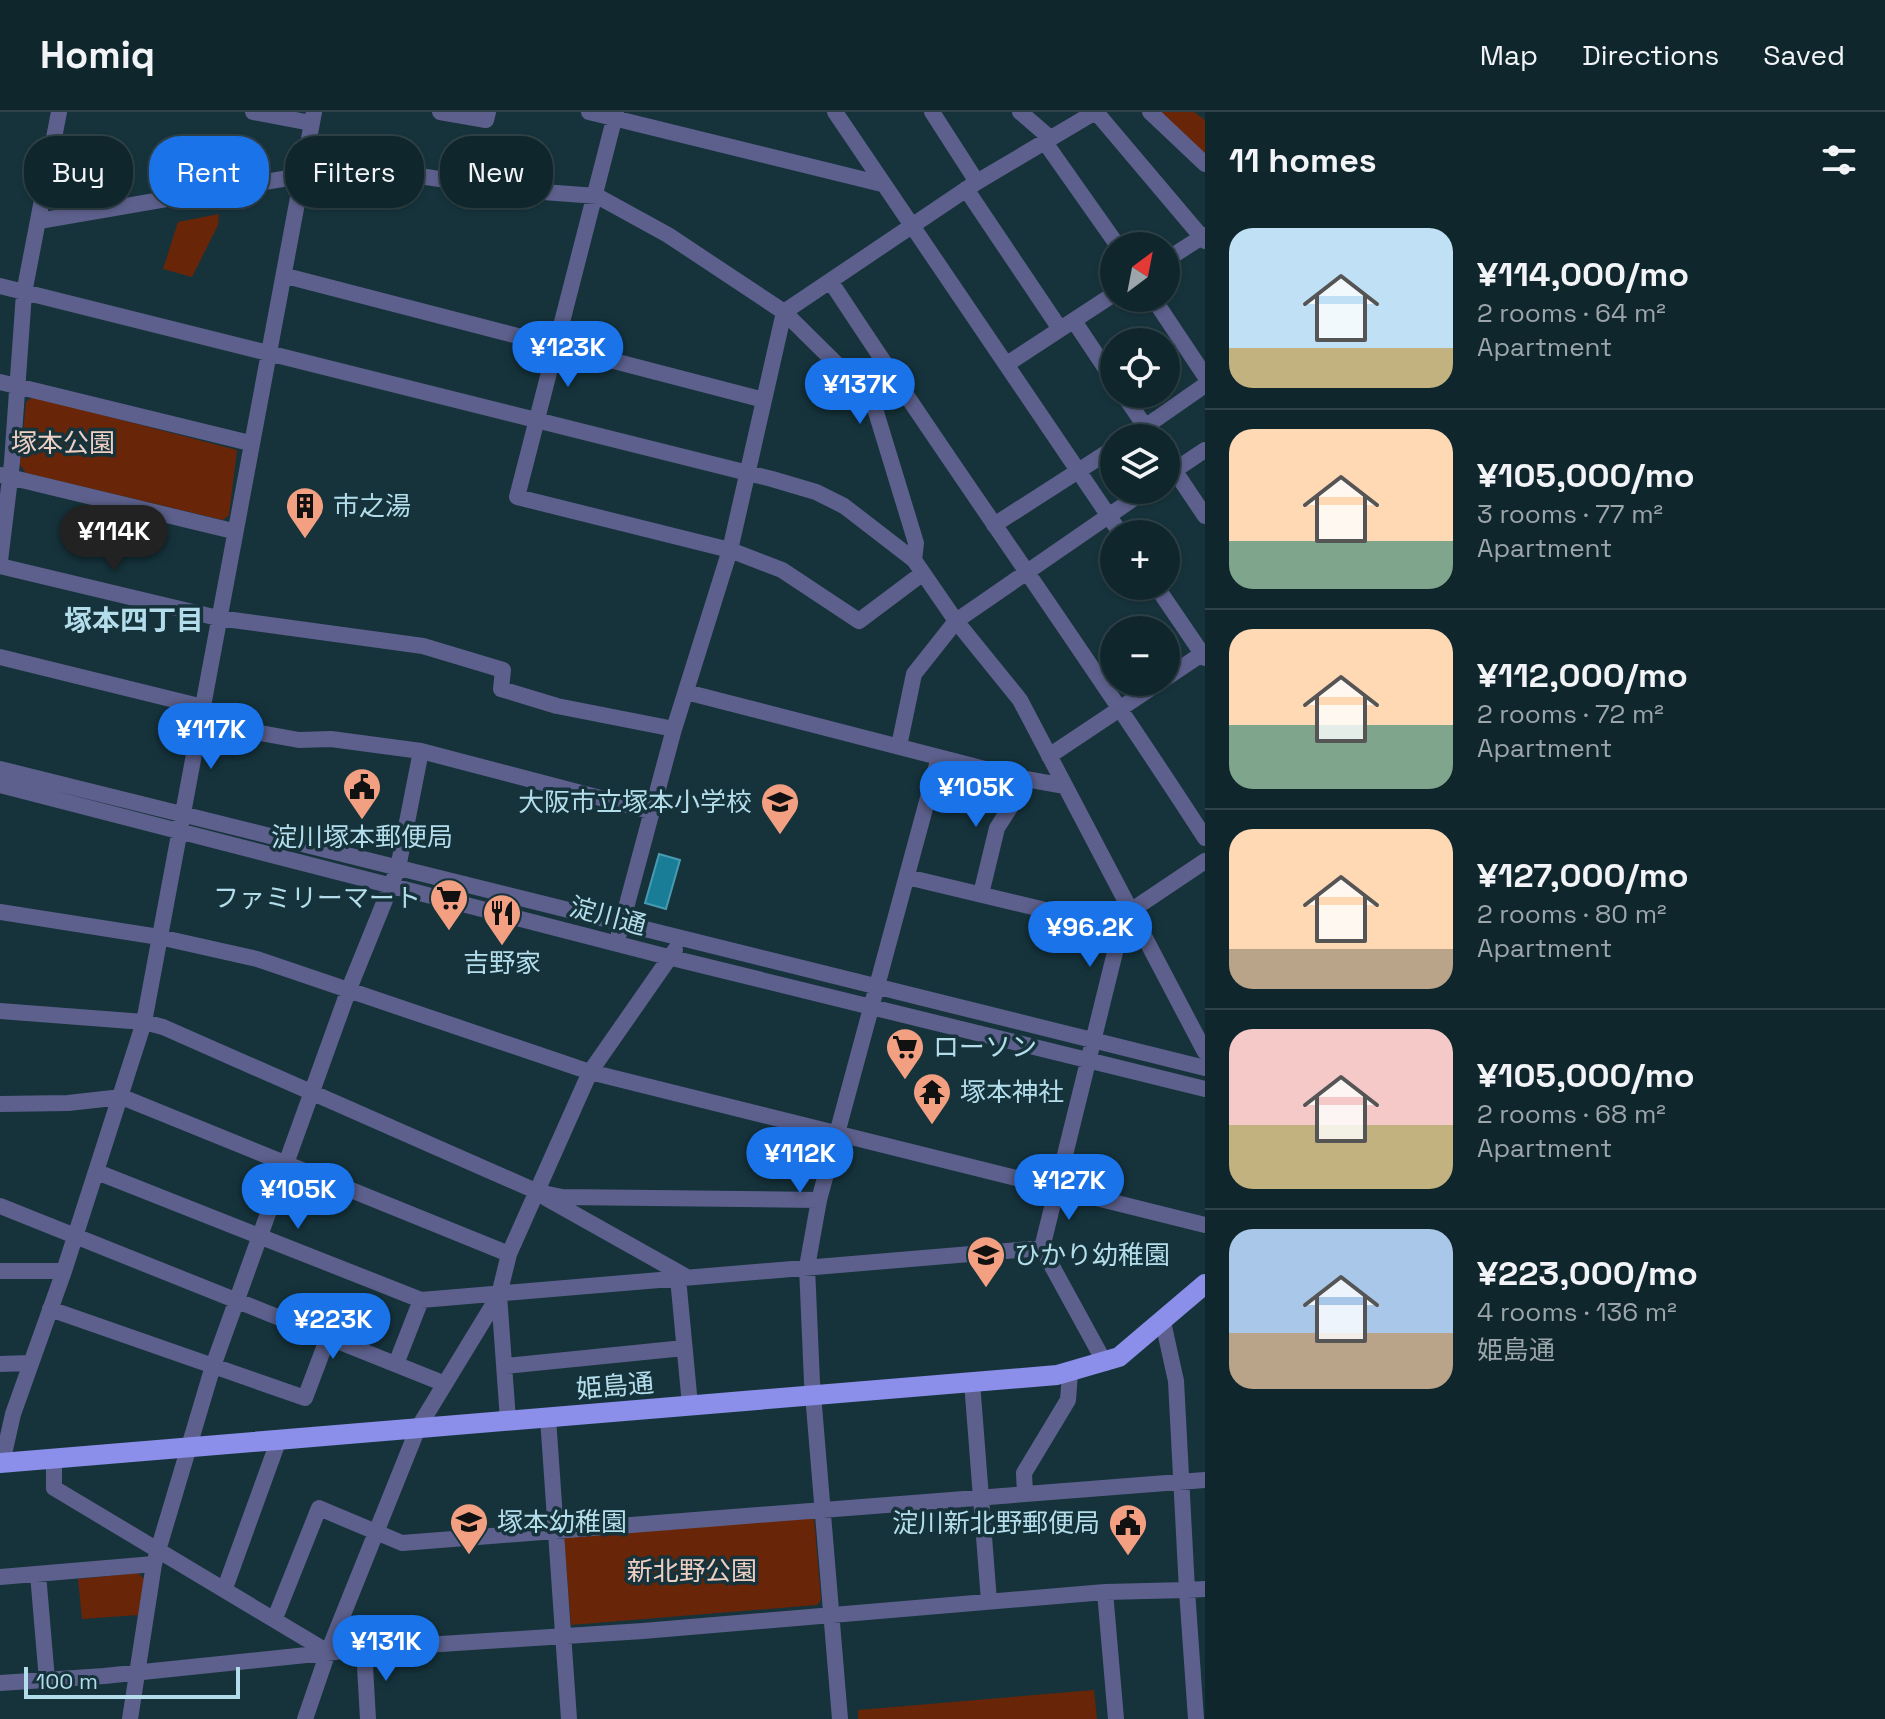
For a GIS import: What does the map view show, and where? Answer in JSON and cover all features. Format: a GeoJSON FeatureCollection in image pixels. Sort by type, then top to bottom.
{"type":"FeatureCollection","features":[{"type":"Feature","properties":{"kind":"main road","name":"姫島通"},"geometry":{"type":"LineString","coordinates":[[1,1463],[1070,1373],[1105,1363],[1134,1346],[1205,1284]]}},
{"type":"Feature","properties":{"kind":"street"},"geometry":{"type":"LineString","coordinates":[[59,112],[24,293],[19,386],[5,476],[0,564],[218,618],[423,646],[503,670],[501,689],[557,706],[674,729]]}},
{"type":"Feature","properties":{"kind":"street"},"geometry":{"type":"LineString","coordinates":[[253,112],[312,118]]}},
{"type":"Feature","properties":{"kind":"street"},"geometry":{"type":"LineString","coordinates":[[440,112],[486,120],[488,112]]}},
{"type":"Feature","properties":{"kind":"street"},"geometry":{"type":"LineString","coordinates":[[589,112],[615,115],[882,184]]}},
{"type":"Feature","properties":{"kind":"street"},"geometry":{"type":"LineString","coordinates":[[835,112],[965,308],[1007,364],[1112,520]]}},
{"type":"Feature","properties":{"kind":"street"},"geometry":{"type":"LineString","coordinates":[[932,112],[972,186],[1067,325],[1100,364]]}},
{"type":"Feature","properties":{"kind":"street"},"geometry":{"type":"LineString","coordinates":[[1020,112],[1047,139],[1109,232]]}},
{"type":"Feature","properties":{"kind":"street"},"geometry":{"type":"LineString","coordinates":[[616,944],[650,811],[730,550],[784,312],[972,186],[1095,112],[1204,238],[1180,252]]}},
{"type":"Feature","properties":{"kind":"street"},"geometry":{"type":"LineString","coordinates":[[1150,112],[1205,164]]}},
{"type":"Feature","properties":{"kind":"street"},"geometry":{"type":"LineString","coordinates":[[615,115],[559,346],[517,497],[730,550],[782,570],[859,621],[918,566]]}},
{"type":"Feature","properties":{"kind":"street"},"geometry":{"type":"LineString","coordinates":[[424,177],[516,190],[597,196],[619,205],[668,235],[784,312],[872,399],[916,543],[918,566]]}},
{"type":"Feature","properties":{"kind":"street"},"geometry":{"type":"LineString","coordinates":[[39,221],[285,179]]}},
{"type":"Feature","properties":{"kind":"street"},"geometry":{"type":"LineString","coordinates":[[1,1463],[13,1414],[64,1271],[144,1022],[233,531],[267,355],[286,276],[296,208]]}},
{"type":"Feature","properties":{"kind":"street"},"geometry":{"type":"LineString","coordinates":[[286,276],[764,400]]}},
{"type":"Feature","properties":{"kind":"street"},"geometry":{"type":"LineString","coordinates":[[831,282],[919,419],[1121,708],[1205,838]]}},
{"type":"Feature","properties":{"kind":"street"},"geometry":{"type":"LineString","coordinates":[[0,286],[747,473],[816,492],[844,506],[918,566],[956,621],[1020,700],[1205,1052]]}},
{"type":"Feature","properties":{"kind":"street"},"geometry":{"type":"LineString","coordinates":[[1007,364],[1100,303]]}},
{"type":"Feature","properties":{"kind":"street"},"geometry":{"type":"LineString","coordinates":[[1162,312],[1205,376]]}},
{"type":"Feature","properties":{"kind":"street"},"geometry":{"type":"LineString","coordinates":[[0,382],[250,443]]}},
{"type":"Feature","properties":{"kind":"street"},"geometry":{"type":"LineString","coordinates":[[1159,424],[1205,385]]}},
{"type":"Feature","properties":{"kind":"street"},"geometry":{"type":"LineString","coordinates":[[1180,462],[1205,450]]}},
{"type":"Feature","properties":{"kind":"street"},"geometry":{"type":"LineString","coordinates":[[994,525],[1100,456]]}},
{"type":"Feature","properties":{"kind":"street"},"geometry":{"type":"LineString","coordinates":[[5,476],[233,531]]}},
{"type":"Feature","properties":{"kind":"street"},"geometry":{"type":"LineString","coordinates":[[1180,483],[1205,516]]}},
{"type":"Feature","properties":{"kind":"street"},"geometry":{"type":"LineString","coordinates":[[899,746],[914,674],[956,621],[1126,504]]}},
{"type":"Feature","properties":{"kind":"street"},"geometry":{"type":"LineString","coordinates":[[1166,600],[1204,655],[1180,670]]}},
{"type":"Feature","properties":{"kind":"street"},"geometry":{"type":"LineString","coordinates":[[0,657],[299,740],[331,739],[421,751],[650,811]]}},
{"type":"Feature","properties":{"kind":"street"},"geometry":{"type":"LineString","coordinates":[[686,692],[1020,778],[1065,786]]}},
{"type":"Feature","properties":{"kind":"street"},"geometry":{"type":"LineString","coordinates":[[1049,756],[1139,696]]}},
{"type":"Feature","properties":{"kind":"street"},"geometry":{"type":"LineString","coordinates":[[130,1719],[157,1556],[213,1366],[349,989],[398,868],[421,751]]}},
{"type":"Feature","properties":{"kind":"street"},"geometry":{"type":"LineString","coordinates":[[840,1719],[822,1510],[807,1267],[819,1200],[939,757]]}},
{"type":"Feature","properties":{"kind":"street","name":"淀川通"},"geometry":{"type":"LineString","coordinates":[[0,769],[678,940],[1205,1068]]}},
{"type":"Feature","properties":{"kind":"street"},"geometry":{"type":"LineString","coordinates":[[981,894],[997,828],[1013,803],[1020,778]]}},
{"type":"Feature","properties":{"kind":"street","name":"淀川通"},"geometry":{"type":"LineString","coordinates":[[0,785],[616,944],[1205,1089]]}},
{"type":"Feature","properties":{"kind":"street"},"geometry":{"type":"LineString","coordinates":[[1105,1363],[1042,1248],[1121,928],[1129,912],[1205,861]]}},
{"type":"Feature","properties":{"kind":"street"},"geometry":{"type":"LineString","coordinates":[[907,877],[1121,928]]}},
{"type":"Feature","properties":{"kind":"street"},"geometry":{"type":"LineString","coordinates":[[0,912],[159,937],[257,959],[590,1072],[1205,1225]]}},
{"type":"Feature","properties":{"kind":"street"},"geometry":{"type":"LineString","coordinates":[[305,1719],[328,1652],[418,1428],[499,1295],[509,1254],[590,1072],[672,958],[678,940]]}},
{"type":"Feature","properties":{"kind":"street"},"geometry":{"type":"LineString","coordinates":[[0,1011],[144,1022],[538,1192],[681,1277]]}},
{"type":"Feature","properties":{"kind":"street"},"geometry":{"type":"LineString","coordinates":[[0,1104],[68,1103],[122,1097],[509,1254]]}},
{"type":"Feature","properties":{"kind":"street"},"geometry":{"type":"LineString","coordinates":[[97,1172],[421,1300],[1042,1248]]}},
{"type":"Feature","properties":{"kind":"street"},"geometry":{"type":"LineString","coordinates":[[538,1192],[562,1197],[819,1200]]}},
{"type":"Feature","properties":{"kind":"street"},"geometry":{"type":"LineString","coordinates":[[0,1206],[237,1298],[445,1384]]}},
{"type":"Feature","properties":{"kind":"street"},"geometry":{"type":"LineString","coordinates":[[0,1271],[64,1271]]}},
{"type":"Feature","properties":{"kind":"street"},"geometry":{"type":"LineString","coordinates":[[681,1277],[690,1405]]}},
{"type":"Feature","properties":{"kind":"street"},"geometry":{"type":"LineString","coordinates":[[499,1295],[508,1420]]}},
{"type":"Feature","properties":{"kind":"street"},"geometry":{"type":"LineString","coordinates":[[396,1364],[421,1300]]}},
{"type":"Feature","properties":{"kind":"street"},"geometry":{"type":"LineString","coordinates":[[50,1309],[305,1398],[328,1337]]}},
{"type":"Feature","properties":{"kind":"street"},"geometry":{"type":"LineString","coordinates":[[1163,1322],[1176,1381],[1184,1482],[1187,1590],[1199,1682],[1196,1719]]}},
{"type":"Feature","properties":{"kind":"street"},"geometry":{"type":"LineString","coordinates":[[506,1366],[684,1348]]}},
{"type":"Feature","properties":{"kind":"street"},"geometry":{"type":"LineString","coordinates":[[0,1364],[31,1363]]}},
{"type":"Feature","properties":{"kind":"street"},"geometry":{"type":"LineString","coordinates":[[1025,1494],[1024,1473],[1068,1400],[1070,1373]]}},
{"type":"Feature","properties":{"kind":"street"},"geometry":{"type":"LineString","coordinates":[[972,1382],[989,1601]]}},
{"type":"Feature","properties":{"kind":"street"},"geometry":{"type":"LineString","coordinates":[[548,1418],[569,1719]]}},
{"type":"Feature","properties":{"kind":"street"},"geometry":{"type":"LineString","coordinates":[[225,1588],[279,1439]]}},
{"type":"Feature","properties":{"kind":"street"},"geometry":{"type":"LineString","coordinates":[[54,1459],[54,1488],[157,1556],[225,1588],[328,1652]]}},
{"type":"Feature","properties":{"kind":"street"},"geometry":{"type":"LineString","coordinates":[[275,1618],[319,1508],[376,1529],[402,1543],[1205,1480]]}},
{"type":"Feature","properties":{"kind":"street"},"geometry":{"type":"LineString","coordinates":[[0,1577],[157,1556]]}},
{"type":"Feature","properties":{"kind":"street"},"geometry":{"type":"LineString","coordinates":[[38,1574],[47,1680]]}},
{"type":"Feature","properties":{"kind":"street"},"geometry":{"type":"LineString","coordinates":[[0,1683],[364,1649],[1105,1592],[1205,1589]]}},
{"type":"Feature","properties":{"kind":"street"},"geometry":{"type":"LineString","coordinates":[[1105,1592],[1116,1719]]}},
{"type":"Feature","properties":{"kind":"street"},"geometry":{"type":"LineString","coordinates":[[364,1649],[368,1719]]}},
{"type":"Feature","properties":{"kind":"green space"},"geometry":{"type":"Polygon","coordinates":[[[1160,112],[1194,112],[1205,120],[1205,157],[1160,112]]]}},
{"type":"Feature","properties":{"kind":"green space"},"geometry":{"type":"Polygon","coordinates":[[[219,214],[218,225],[192,277],[163,269],[178,222],[219,214]]]}},
{"type":"Feature","properties":{"kind":"green space","name":"塚本公園"},"geometry":{"type":"Polygon","coordinates":[[[33,397],[237,450],[229,515],[223,520],[26,473],[20,465],[26,402],[33,397]]]}},
{"type":"Feature","properties":{"kind":"green space","name":"新北野公園"},"geometry":{"type":"Polygon","coordinates":[[[814,1517],[821,1600],[817,1605],[571,1625],[564,1537],[814,1517]]]}},
{"type":"Feature","properties":{"kind":"green space"},"geometry":{"type":"Polygon","coordinates":[[[138,1573],[144,1579],[138,1615],[82,1619],[78,1579],[138,1573]]]}},
{"type":"Feature","properties":{"kind":"green space"},"geometry":{"type":"Polygon","coordinates":[[[1094,1690],[1097,1719],[858,1719],[858,1710],[1094,1690]]]}},
{"type":"Feature","properties":{"kind":"water"},"geometry":{"type":"Polygon","coordinates":[[[659,854],[680,860],[666,909],[645,903],[659,854]]]}},
{"type":"Feature","properties":{"kind":"place","name":"市之湯"},"geometry":{"type":"Point","coordinates":[305,540]}},
{"type":"Feature","properties":{"kind":"place","name":"淀川塚本郵便局"},"geometry":{"type":"Point","coordinates":[362,821]}},
{"type":"Feature","properties":{"kind":"place","name":"大阪市立塚本小学校"},"geometry":{"type":"Point","coordinates":[780,836]}},
{"type":"Feature","properties":{"kind":"place","name":"ファミリーマート"},"geometry":{"type":"Point","coordinates":[449,932]}},
{"type":"Feature","properties":{"kind":"place","name":"吉野家"},"geometry":{"type":"Point","coordinates":[502,947]}},
{"type":"Feature","properties":{"kind":"place","name":"ローソン"},"geometry":{"type":"Point","coordinates":[905,1081]}},
{"type":"Feature","properties":{"kind":"place","name":"塚本神社"},"geometry":{"type":"Point","coordinates":[932,1126]}},
{"type":"Feature","properties":{"kind":"place","name":"ひかり幼稚園"},"geometry":{"type":"Point","coordinates":[986,1289]}},
{"type":"Feature","properties":{"kind":"place","name":"塚本幼稚園"},"geometry":{"type":"Point","coordinates":[469,1556]}},
{"type":"Feature","properties":{"kind":"place","name":"淀川新北野郵便局"},"geometry":{"type":"Point","coordinates":[1128,1557]}},
{"type":"Feature","properties":{"kind":"district","name":"塚本四丁目"},"geometry":{"type":"Point","coordinates":[134,620]}}]}
